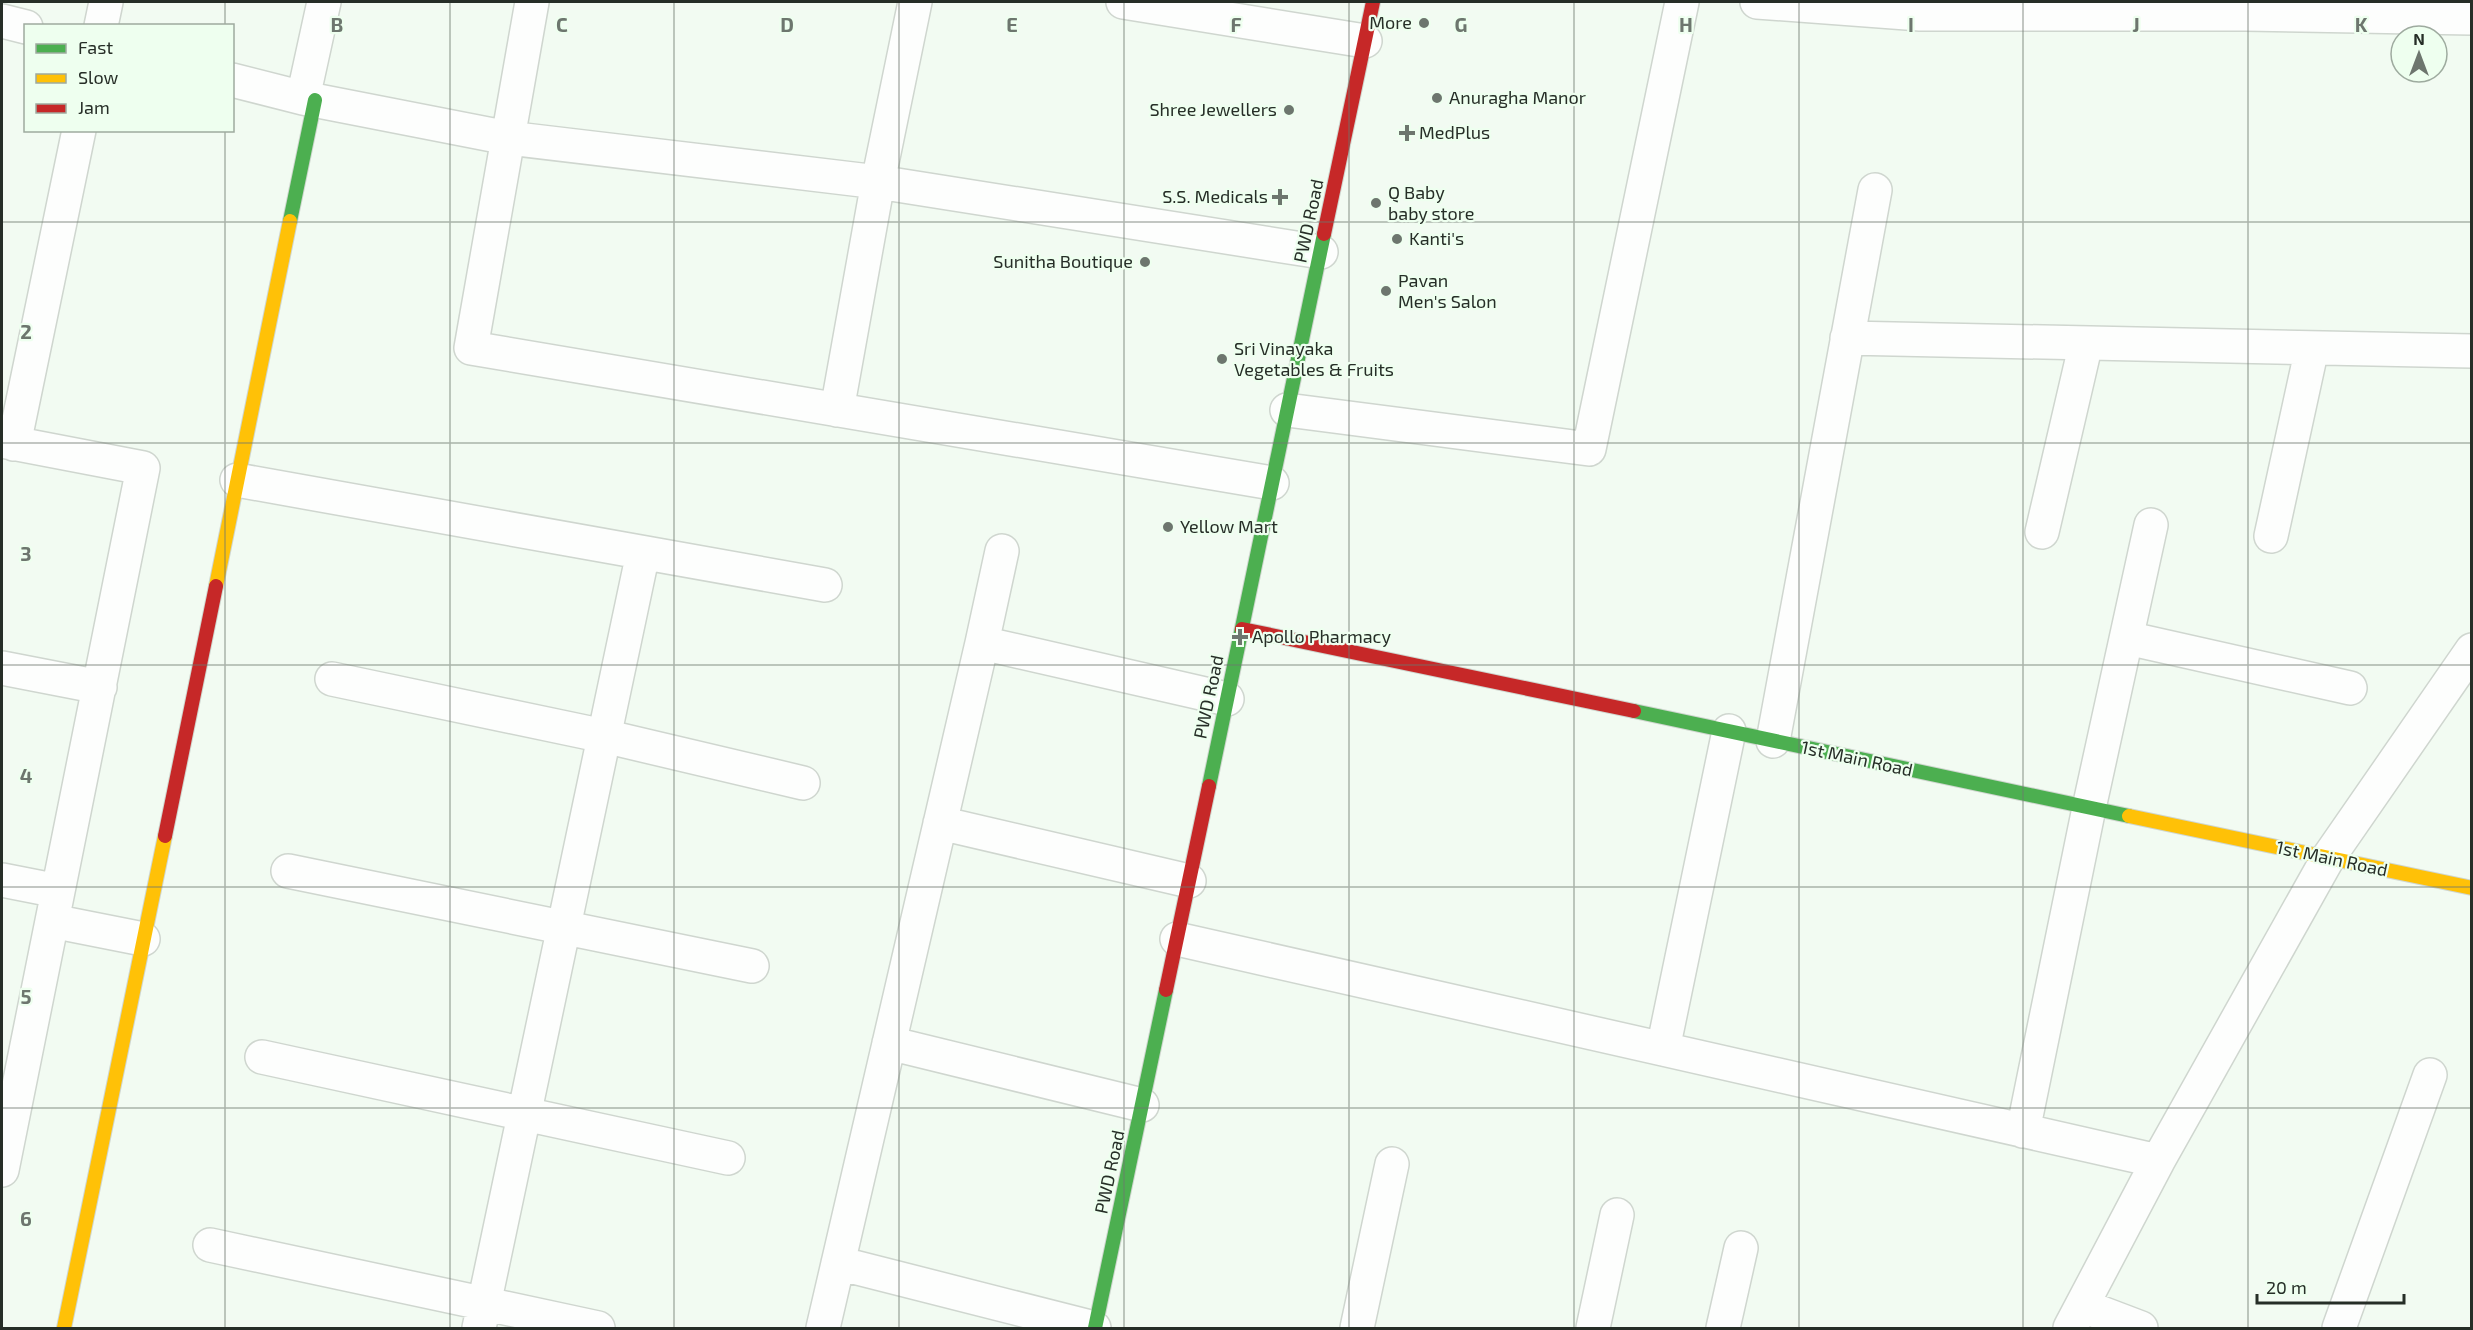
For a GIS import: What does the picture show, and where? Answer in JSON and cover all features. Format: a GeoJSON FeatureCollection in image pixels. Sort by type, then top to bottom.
{"type":"FeatureCollection","features":[{"type":"Feature","properties":{"kind":"street"},"geometry":{"type":"LineString","coordinates":[[101,24],[106,2]]}},
{"type":"Feature","properties":{"kind":"street"},"geometry":{"type":"LineString","coordinates":[[64,1329],[237,480],[309,99],[324,2]]}},
{"type":"Feature","properties":{"kind":"street"},"geometry":{"type":"LineString","coordinates":[[532,2],[471,348],[1272,483]]}},
{"type":"Feature","properties":{"kind":"street"},"geometry":{"type":"LineString","coordinates":[[837,410],[878,182],[915,2]]}},
{"type":"Feature","properties":{"kind":"street"},"geometry":{"type":"LineString","coordinates":[[1123,2],[1365,41]]}},
{"type":"Feature","properties":{"kind":"street","name":"PWD Road"},"geometry":{"type":"LineString","coordinates":[[1094,1329],[1373,2]]}},
{"type":"Feature","properties":{"kind":"street"},"geometry":{"type":"LineString","coordinates":[[1287,410],[1589,449],[1682,2]]}},
{"type":"Feature","properties":{"kind":"street"},"geometry":{"type":"LineString","coordinates":[[1757,2],[1922,8],[2246,8],[2472,18]]}},
{"type":"Feature","properties":{"kind":"street"},"geometry":{"type":"LineString","coordinates":[[2,21],[24,26]]}},
{"type":"Feature","properties":{"kind":"street"},"geometry":{"type":"LineString","coordinates":[[234,80],[309,99],[508,138],[878,182],[1321,252]]}},
{"type":"Feature","properties":{"kind":"street"},"geometry":{"type":"LineString","coordinates":[[2,1170],[9,1094],[55,906],[143,468],[8,442],[79,132]]}},
{"type":"Feature","properties":{"kind":"street"},"geometry":{"type":"LineString","coordinates":[[1773,741],[1875,190]]}},
{"type":"Feature","properties":{"kind":"street"},"geometry":{"type":"LineString","coordinates":[[1847,338],[2472,351]]}},
{"type":"Feature","properties":{"kind":"street"},"geometry":{"type":"LineString","coordinates":[[2042,532],[2086,343]]}},
{"type":"Feature","properties":{"kind":"street"},"geometry":{"type":"LineString","coordinates":[[2271,536],[2312,348]]}},
{"type":"Feature","properties":{"kind":"street"},"geometry":{"type":"LineString","coordinates":[[237,480],[825,585]]}},
{"type":"Feature","properties":{"kind":"street"},"geometry":{"type":"LineString","coordinates":[[2023,1131],[2089,808],[2151,525]]}},
{"type":"Feature","properties":{"kind":"street"},"geometry":{"type":"LineString","coordinates":[[823,1329],[1002,551]]}},
{"type":"Feature","properties":{"kind":"street"},"geometry":{"type":"LineString","coordinates":[[481,1316],[643,553]]}},
{"type":"Feature","properties":{"kind":"street","name":"1st Main Road"},"geometry":{"type":"LineString","coordinates":[[1242,629],[2472,888]]}},
{"type":"Feature","properties":{"kind":"street"},"geometry":{"type":"LineString","coordinates":[[2127,638],[2350,688]]}},
{"type":"Feature","properties":{"kind":"street"},"geometry":{"type":"LineString","coordinates":[[982,643],[1227,699]]}},
{"type":"Feature","properties":{"kind":"street"},"geometry":{"type":"LineString","coordinates":[[2141,1329],[2076,1317],[2158,1161],[2328,858],[2470,655]]}},
{"type":"Feature","properties":{"kind":"street"},"geometry":{"type":"LineString","coordinates":[[2,668],[100,687]]}},
{"type":"Feature","properties":{"kind":"street"},"geometry":{"type":"LineString","coordinates":[[332,680],[604,736],[803,783]]}},
{"type":"Feature","properties":{"kind":"street"},"geometry":{"type":"LineString","coordinates":[[1664,1049],[1729,731]]}},
{"type":"Feature","properties":{"kind":"street"},"geometry":{"type":"LineString","coordinates":[[940,823],[1189,881]]}},
{"type":"Feature","properties":{"kind":"street"},"geometry":{"type":"LineString","coordinates":[[288,871],[752,966]]}},
{"type":"Feature","properties":{"kind":"street"},"geometry":{"type":"LineString","coordinates":[[2,880],[55,906],[143,939]]}},
{"type":"Feature","properties":{"kind":"street"},"geometry":{"type":"LineString","coordinates":[[1177,939],[2158,1161]]}},
{"type":"Feature","properties":{"kind":"street"},"geometry":{"type":"LineString","coordinates":[[890,1043],[1142,1105]]}},
{"type":"Feature","properties":{"kind":"street"},"geometry":{"type":"LineString","coordinates":[[262,1057],[728,1158]]}},
{"type":"Feature","properties":{"kind":"street"},"geometry":{"type":"LineString","coordinates":[[2338,1329],[2430,1075]]}},
{"type":"Feature","properties":{"kind":"street"},"geometry":{"type":"LineString","coordinates":[[1357,1329],[1392,1164]]}},
{"type":"Feature","properties":{"kind":"street"},"geometry":{"type":"LineString","coordinates":[[1593,1329],[1617,1215]]}},
{"type":"Feature","properties":{"kind":"street"},"geometry":{"type":"LineString","coordinates":[[210,1245],[481,1316],[598,1329]]}},
{"type":"Feature","properties":{"kind":"street"},"geometry":{"type":"LineString","coordinates":[[1723,1329],[1741,1248]]}},
{"type":"Feature","properties":{"kind":"street"},"geometry":{"type":"LineString","coordinates":[[838,1263],[1094,1329]]}},
{"type":"Feature","properties":{"kind":"traffic: fast"},"geometry":{"type":"LineString","coordinates":[[290,221],[315,100]]}},
{"type":"Feature","properties":{"kind":"traffic: fast"},"geometry":{"type":"LineString","coordinates":[[1209,786],[1324,234]]}},
{"type":"Feature","properties":{"kind":"traffic: fast"},"geometry":{"type":"LineString","coordinates":[[1634,711],[2129,816]]}},
{"type":"Feature","properties":{"kind":"traffic: fast"},"geometry":{"type":"LineString","coordinates":[[1095,1328],[1166,990]]}},
{"type":"Feature","properties":{"kind":"traffic: slow"},"geometry":{"type":"LineString","coordinates":[[216,586],[290,221]]}},
{"type":"Feature","properties":{"kind":"traffic: slow"},"geometry":{"type":"LineString","coordinates":[[2129,816],[2472,888]]}},
{"type":"Feature","properties":{"kind":"traffic: slow"},"geometry":{"type":"LineString","coordinates":[[64,1328],[165,836]]}},
{"type":"Feature","properties":{"kind":"traffic: jam"},"geometry":{"type":"LineString","coordinates":[[1324,234],[1373,2]]}},
{"type":"Feature","properties":{"kind":"traffic: jam"},"geometry":{"type":"LineString","coordinates":[[165,836],[216,586]]}},
{"type":"Feature","properties":{"kind":"traffic: jam"},"geometry":{"type":"LineString","coordinates":[[1242,629],[1634,711]]}},
{"type":"Feature","properties":{"kind":"traffic: jam"},"geometry":{"type":"LineString","coordinates":[[1166,990],[1209,786]]}},
{"type":"Feature","properties":{"kind":"place","name":"More"},"geometry":{"type":"Point","coordinates":[1424,23]}},
{"type":"Feature","properties":{"kind":"place","name":"Anuragha Manor"},"geometry":{"type":"Point","coordinates":[1437,98]}},
{"type":"Feature","properties":{"kind":"place","name":"Shree Jewellers"},"geometry":{"type":"Point","coordinates":[1289,110]}},
{"type":"Feature","properties":{"kind":"place","name":"MedPlus"},"geometry":{"type":"Point","coordinates":[1407,133]}},
{"type":"Feature","properties":{"kind":"place","name":"S.S. Medicals"},"geometry":{"type":"Point","coordinates":[1280,197]}},
{"type":"Feature","properties":{"kind":"place","name":"Q Baby baby store"},"geometry":{"type":"Point","coordinates":[1376,203]}},
{"type":"Feature","properties":{"kind":"place","name":"Kanti's"},"geometry":{"type":"Point","coordinates":[1397,239]}},
{"type":"Feature","properties":{"kind":"place","name":"Sunitha Boutique"},"geometry":{"type":"Point","coordinates":[1145,262]}},
{"type":"Feature","properties":{"kind":"place","name":"Pavan Men's Salon"},"geometry":{"type":"Point","coordinates":[1386,291]}},
{"type":"Feature","properties":{"kind":"place","name":"Sri Vinayaka Vegetables & Fruits"},"geometry":{"type":"Point","coordinates":[1222,359]}},
{"type":"Feature","properties":{"kind":"place","name":"Yellow Mart"},"geometry":{"type":"Point","coordinates":[1168,527]}},
{"type":"Feature","properties":{"kind":"place","name":"Apollo Pharmacy"},"geometry":{"type":"Point","coordinates":[1240,637]}}]}
